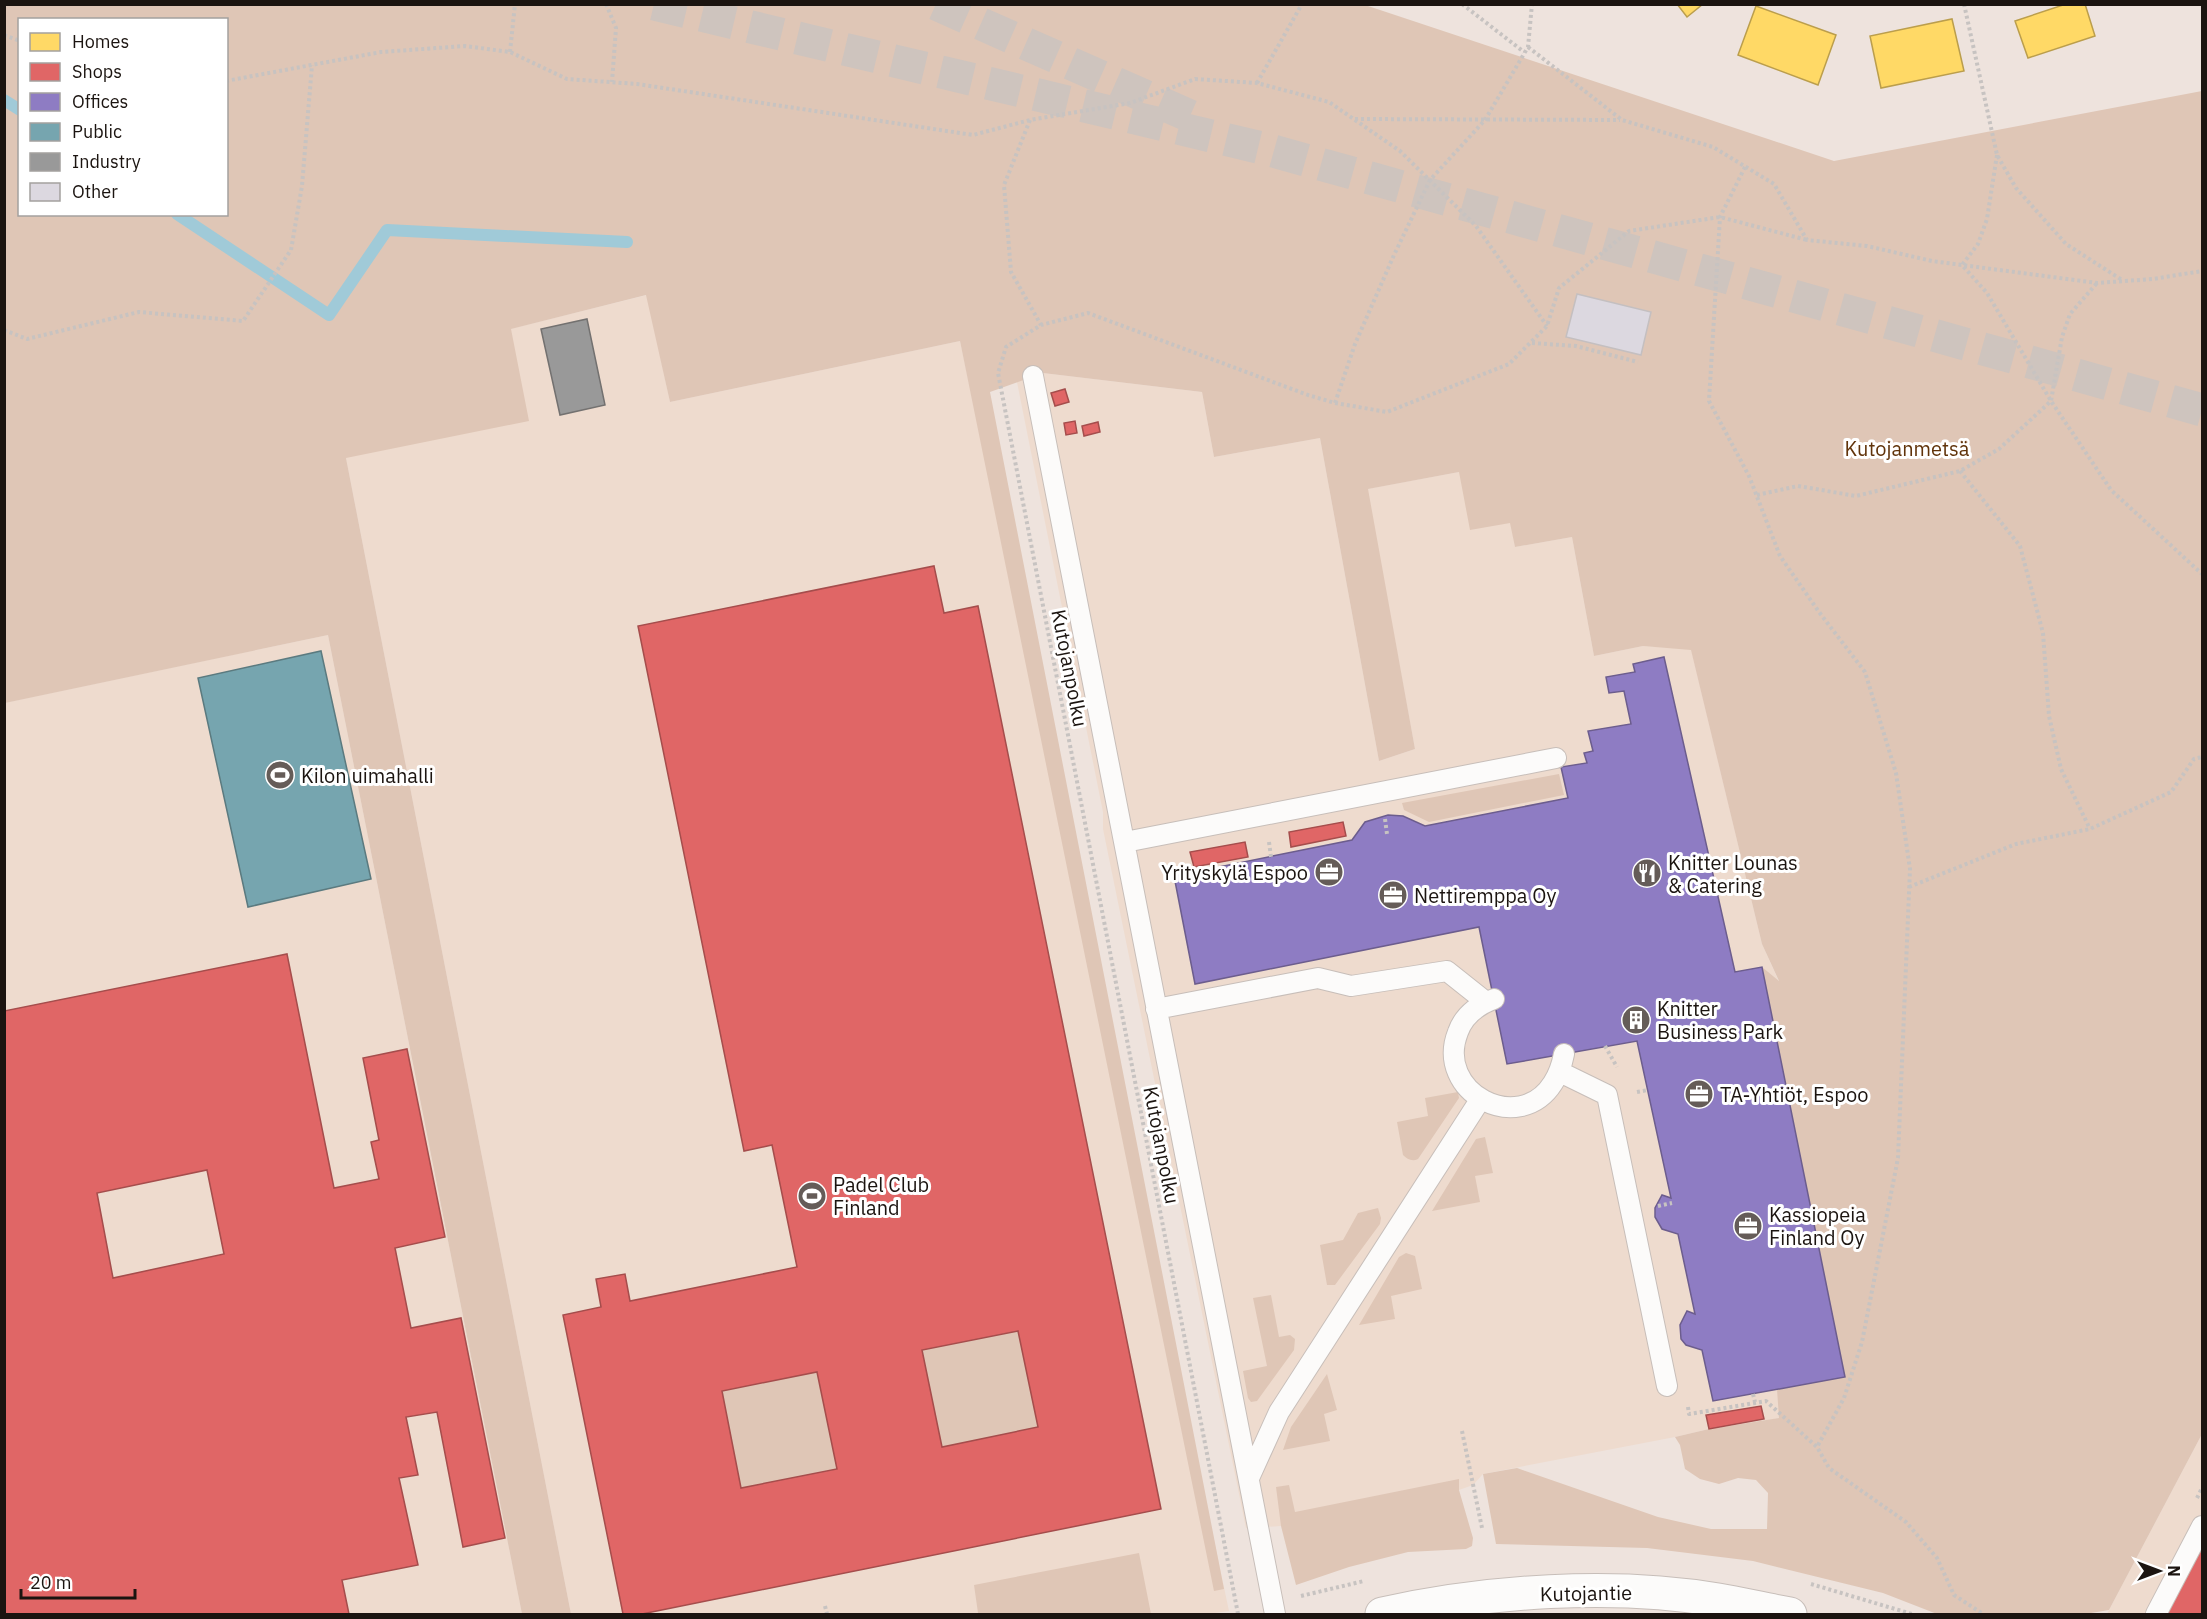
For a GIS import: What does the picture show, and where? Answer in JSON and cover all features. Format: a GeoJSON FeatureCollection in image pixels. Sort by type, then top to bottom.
{"type":"FeatureCollection","features":[{"type":"Feature","properties":{"kind":"street","name":"Kutojantie"},"geometry":{"type":"LineString","coordinates":[[1382,1614],[1497,1597],[1564,1590],[1625,1591],[1717,1599],[1790,1614]]}},
{"type":"Feature","properties":{"kind":"lane"},"geometry":{"type":"LineString","coordinates":[[1033,376],[1275,1614]]}},
{"type":"Feature","properties":{"kind":"lane"},"geometry":{"type":"LineString","coordinates":[[1125,842],[1556,758]]}},
{"type":"Feature","properties":{"kind":"lane"},"geometry":{"type":"LineString","coordinates":[[1156,1009],[1318,978],[1351,986],[1447,971],[1490,1001],[1471,1011],[1454,1041],[1454,1058],[1458,1075],[1480,1100],[1495,1106],[1511,1107],[1527,1104],[1541,1097],[1552,1086],[1562,1063],[1607,1095],[1666,1386]]}},
{"type":"Feature","properties":{"kind":"lane"},"geometry":{"type":"LineString","coordinates":[[1248,1478],[1280,1412],[1480,1100]]}},
{"type":"Feature","properties":{"kind":"lane"},"geometry":{"type":"LineString","coordinates":[[2156,1614],[2202,1526]]}},
{"type":"Feature","properties":{"kind":"path"},"geometry":{"type":"LineString","coordinates":[[510,52],[515,4]]}},
{"type":"Feature","properties":{"kind":"path"},"geometry":{"type":"LineString","coordinates":[[606,4],[616,28],[612,82]]}},
{"type":"Feature","properties":{"kind":"path"},"geometry":{"type":"LineString","coordinates":[[1257,83],[1302,4]]}},
{"type":"Feature","properties":{"kind":"path"},"geometry":{"type":"LineString","coordinates":[[1462,4],[1524,52]]}},
{"type":"Feature","properties":{"kind":"path"},"geometry":{"type":"LineString","coordinates":[[1335,404],[1359,334],[1430,180],[1485,120],[1528,47],[1532,4]]}},
{"type":"Feature","properties":{"kind":"path"},"geometry":{"type":"LineString","coordinates":[[1964,4],[1997,155],[2016,188],[2066,244],[2122,281]]}},
{"type":"Feature","properties":{"kind":"path"},"geometry":{"type":"LineString","coordinates":[[228,81],[381,52],[465,46],[510,52],[567,79],[637,84],[973,135],[1030,120],[1130,103],[1195,79],[1257,83],[1329,102],[1400,152],[1476,226],[1547,326]]}},
{"type":"Feature","properties":{"kind":"path"},"geometry":{"type":"LineString","coordinates":[[1528,47],[1622,120]]}},
{"type":"Feature","properties":{"kind":"path"},"geometry":{"type":"LineString","coordinates":[[4,330],[27,339],[138,312],[243,321],[291,250],[302,186],[312,65]]}},
{"type":"Feature","properties":{"kind":"path"},"geometry":{"type":"LineString","coordinates":[[1354,119],[1622,120],[1713,147],[1774,184],[1807,240]]}},
{"type":"Feature","properties":{"kind":"path"},"geometry":{"type":"LineString","coordinates":[[1030,120],[1004,185],[1011,272],[1041,325]]}},
{"type":"Feature","properties":{"kind":"path"},"geometry":{"type":"LineString","coordinates":[[1962,265],[1978,244],[1987,219],[1997,155]]}},
{"type":"Feature","properties":{"kind":"path"},"geometry":{"type":"LineString","coordinates":[[1745,166],[1720,217],[1709,401],[1749,476],[1780,556],[1865,672],[1896,773],[1910,869],[1898,1158],[1862,1342],[1844,1398],[1817,1447]]}},
{"type":"Feature","properties":{"kind":"path"},"geometry":{"type":"LineString","coordinates":[[1720,217],[1807,240],[1867,246],[1932,261],[2097,283],[2153,279],[2202,272]]}},
{"type":"Feature","properties":{"kind":"path","name":"Kutojanpolku"},"geometry":{"type":"LineString","coordinates":[[1238,1614],[998,373],[1006,347],[1041,325],[1088,313],[1335,404],[1388,412],[1509,364],[1547,326],[1559,288],[1629,231],[1720,217]]}},
{"type":"Feature","properties":{"kind":"path"},"geometry":{"type":"LineString","coordinates":[[1962,265],[1987,292],[2051,401],[2111,490],[2202,574]]}},
{"type":"Feature","properties":{"kind":"path"},"geometry":{"type":"LineString","coordinates":[[1757,495],[1798,486],[1856,496],[1960,471],[1999,449],[2051,401],[2062,337],[2070,314],[2097,283]]}},
{"type":"Feature","properties":{"kind":"path"},"geometry":{"type":"LineString","coordinates":[[1531,343],[1576,346],[1638,362]]}},
{"type":"Feature","properties":{"kind":"path"},"geometry":{"type":"LineString","coordinates":[[1960,471],[2020,546],[2043,633],[2049,716],[2061,769],[2090,829]]}},
{"type":"Feature","properties":{"kind":"path"},"geometry":{"type":"LineString","coordinates":[[1909,887],[2016,844],[2090,829],[2171,792],[2194,759],[2202,758]]}},
{"type":"Feature","properties":{"kind":"path"},"geometry":{"type":"LineString","coordinates":[[1753,1394],[1755,1402]]}},
{"type":"Feature","properties":{"kind":"path"},"geometry":{"type":"LineString","coordinates":[[1687,1403],[1689,1414],[1766,1401],[1817,1447],[1829,1468],[1906,1522],[1937,1557],[1954,1595],[1983,1614]]}},
{"type":"Feature","properties":{"kind":"path"},"geometry":{"type":"LineString","coordinates":[[1462,1431],[1482,1528]]}},
{"type":"Feature","properties":{"kind":"path"},"geometry":{"type":"LineString","coordinates":[[825,1606],[827,1614]]}},
{"type":"Feature","properties":{"kind":"shaded area"},"geometry":{"type":"Polygon","coordinates":[[[647,295],[670,402],[960,341],[1229,1611],[1208,1614],[571,1614],[346,458],[510,329],[647,295]]]}},
{"type":"Feature","properties":{"kind":"shaded area"},"geometry":{"type":"Polygon","coordinates":[[[1043,373],[1202,392],[1214,457],[1320,438],[1379,761],[1415,749],[1367,489],[1459,472],[1511,523],[1515,547],[1572,537],[1594,656],[1643,646],[1691,649],[1762,944],[1839,1115],[1894,1349],[1780,1418],[1709,1429],[1483,1474],[1473,1485],[1459,1490],[1281,1526],[1246,1528],[1103,829],[1103,812],[1017,382],[1043,373]]]}},
{"type":"Feature","properties":{"kind":"shaded area"},"geometry":{"type":"Polygon","coordinates":[[[328,635],[522,1614],[5,1614],[4,703],[328,635]]]}},
{"type":"Feature","properties":{"kind":"shaded area"},"geometry":{"type":"Polygon","coordinates":[[[2202,1434],[2202,1614],[2107,1614],[2109,1610],[2202,1434]]]}},
{"type":"Feature","properties":{"kind":"green space","name":"Kutojanmetsä"},"geometry":{"type":"Polygon","coordinates":[[[4,5],[1365,5],[1834,161],[2202,91],[2202,1434],[2109,1610],[2085,1614],[1937,1614],[1883,1593],[1753,1561],[1647,1548],[1496,1544],[1483,1474],[1517,1468],[1658,1517],[1711,1529],[1767,1529],[1768,1493],[1756,1480],[1738,1478],[1719,1484],[1700,1479],[1685,1469],[1680,1445],[1675,1437],[1779,1418],[1777,1389],[1845,1377],[1762,967],[1779,981],[1762,944],[1691,650],[1643,646],[1594,656],[1572,537],[1515,547],[1510,523],[1470,530],[1459,472],[1368,489],[1415,749],[1379,761],[1320,438],[1214,457],[1202,392],[1043,373],[990,392],[1224,1589],[1214,1591],[960,341],[670,402],[646,295],[511,329],[529,421],[346,458],[571,1614],[522,1614],[328,635],[5,703],[4,5]]]}},
{"type":"Feature","properties":{"kind":"green space"},"geometry":{"type":"Polygon","coordinates":[[[1559,774],[1564,795],[1429,822],[1404,810],[1402,803],[1559,774]]]}},
{"type":"Feature","properties":{"kind":"green space"},"geometry":{"type":"Polygon","coordinates":[[[1458,1092],[1459,1098],[1418,1159],[1408,1159],[1403,1155],[1397,1122],[1428,1116],[1425,1098],[1458,1092]]]}},
{"type":"Feature","properties":{"kind":"green space"},"geometry":{"type":"Polygon","coordinates":[[[1485,1137],[1493,1173],[1475,1176],[1480,1202],[1432,1211],[1476,1139],[1485,1137]]]}},
{"type":"Feature","properties":{"kind":"green space"},"geometry":{"type":"Polygon","coordinates":[[[1378,1208],[1380,1224],[1335,1285],[1327,1285],[1320,1245],[1343,1240],[1358,1213],[1378,1208]]]}},
{"type":"Feature","properties":{"kind":"green space"},"geometry":{"type":"Polygon","coordinates":[[[1406,1253],[1415,1256],[1422,1289],[1391,1296],[1395,1319],[1359,1325],[1399,1257],[1406,1253]]]}},
{"type":"Feature","properties":{"kind":"green space"},"geometry":{"type":"Polygon","coordinates":[[[1271,1295],[1279,1337],[1290,1335],[1295,1339],[1294,1350],[1257,1401],[1251,1402],[1248,1398],[1243,1371],[1267,1366],[1253,1298],[1271,1295]]]}},
{"type":"Feature","properties":{"kind":"green space"},"geometry":{"type":"Polygon","coordinates":[[[1018,1331],[1038,1427],[942,1447],[922,1350],[1018,1331]]]}},
{"type":"Feature","properties":{"kind":"green space"},"geometry":{"type":"Polygon","coordinates":[[[817,1372],[837,1469],[741,1488],[722,1391],[817,1372]]]}},
{"type":"Feature","properties":{"kind":"green space"},"geometry":{"type":"Polygon","coordinates":[[[1327,1374],[1337,1410],[1324,1414],[1330,1441],[1283,1450],[1291,1427],[1327,1374]]]}},
{"type":"Feature","properties":{"kind":"green space"},"geometry":{"type":"Polygon","coordinates":[[[1459,1479],[1459,1490],[1473,1538],[1472,1546],[1466,1549],[1408,1552],[1349,1567],[1296,1585],[1281,1526],[1276,1487],[1289,1485],[1295,1512],[1459,1479]]]}},
{"type":"Feature","properties":{"kind":"green space"},"geometry":{"type":"Polygon","coordinates":[[[1139,1553],[1151,1614],[975,1614],[978,1613],[974,1585],[1139,1553]]]}},
{"type":"Feature","properties":{"kind":"building: Homes"},"geometry":{"type":"Polygon","coordinates":[[[1677,4],[1703,4],[1687,17],[1677,4]]]}},
{"type":"Feature","properties":{"kind":"building: Homes"},"geometry":{"type":"Polygon","coordinates":[[[2066,4],[2085,4],[2095,36],[2028,58],[2015,21],[2066,4]]]}},
{"type":"Feature","properties":{"kind":"building: Homes"},"geometry":{"type":"Polygon","coordinates":[[[1756,6],[1836,35],[1818,85],[1738,55],[1756,6]]]}},
{"type":"Feature","properties":{"kind":"building: Homes"},"geometry":{"type":"Polygon","coordinates":[[[1952,19],[1964,71],[1881,88],[1870,36],[1952,19]]]}},
{"type":"Feature","properties":{"kind":"building: Shops"},"geometry":{"type":"Polygon","coordinates":[[[1065,389],[1069,402],[1055,406],[1051,393],[1065,389]]]}},
{"type":"Feature","properties":{"kind":"building: Shops"},"geometry":{"type":"Polygon","coordinates":[[[1075,421],[1077,433],[1066,435],[1064,423],[1075,421]]]}},
{"type":"Feature","properties":{"kind":"building: Shops"},"geometry":{"type":"Polygon","coordinates":[[[1098,422],[1100,432],[1084,436],[1082,426],[1098,422]]]}},
{"type":"Feature","properties":{"kind":"building: Shops"},"geometry":{"type":"Polygon","coordinates":[[[934,566],[944,613],[978,606],[1161,1509],[642,1614],[623,1614],[563,1315],[601,1307],[596,1279],[625,1274],[630,1301],[797,1267],[772,1145],[744,1151],[638,626],[934,566]],[[1018,1331],[922,1350],[942,1447],[1038,1427],[1018,1331]],[[817,1372],[722,1391],[741,1488],[837,1469],[817,1372]]]}},
{"type":"Feature","properties":{"kind":"building: Shops"},"geometry":{"type":"Polygon","coordinates":[[[1343,822],[1346,836],[1291,847],[1289,832],[1343,822]]]}},
{"type":"Feature","properties":{"kind":"building: Shops"},"geometry":{"type":"Polygon","coordinates":[[[1245,842],[1248,857],[1194,867],[1190,852],[1245,842]]]}},
{"type":"Feature","properties":{"kind":"building: Shops"},"geometry":{"type":"Polygon","coordinates":[[[287,954],[334,1188],[379,1179],[371,1142],[379,1140],[363,1058],[407,1049],[445,1237],[395,1248],[411,1328],[461,1318],[505,1538],[463,1547],[437,1412],[406,1417],[418,1475],[399,1478],[418,1565],[342,1580],[349,1614],[4,1614],[4,1011],[287,954]],[[207,1170],[97,1193],[113,1278],[224,1254],[207,1170]]]}},
{"type":"Feature","properties":{"kind":"building: Shops"},"geometry":{"type":"Polygon","coordinates":[[[1761,1406],[1764,1419],[1709,1429],[1706,1415],[1761,1406]]]}},
{"type":"Feature","properties":{"kind":"building: Shops"},"geometry":{"type":"Polygon","coordinates":[[[2202,1516],[2202,1614],[2150,1614],[2202,1516]]]}},
{"type":"Feature","properties":{"kind":"building: Offices","name":"Knitter Business Park"},"geometry":{"type":"Polygon","coordinates":[[[1664,657],[1735,972],[1762,967],[1845,1377],[1713,1401],[1702,1350],[1686,1345],[1681,1339],[1680,1325],[1687,1311],[1695,1314],[1678,1234],[1662,1229],[1655,1217],[1655,1208],[1662,1195],[1671,1198],[1637,1041],[1507,1064],[1479,927],[1195,984],[1174,876],[1352,840],[1365,822],[1388,815],[1403,816],[1425,826],[1568,798],[1561,767],[1587,763],[1584,753],[1593,751],[1588,731],[1631,724],[1624,691],[1609,693],[1606,677],[1635,672],[1633,664],[1664,657]]]}},
{"type":"Feature","properties":{"kind":"building: Public"},"geometry":{"type":"Polygon","coordinates":[[[321,651],[371,879],[248,907],[198,678],[321,651]]]}},
{"type":"Feature","properties":{"kind":"building: Industry"},"geometry":{"type":"Polygon","coordinates":[[[587,319],[605,405],[560,415],[541,329],[587,319]]]}},
{"type":"Feature","properties":{"kind":"building: Other"},"geometry":{"type":"Polygon","coordinates":[[[1577,294],[1651,312],[1641,355],[1566,337],[1577,294]]]}},
{"type":"Feature","properties":{"kind":"waterway"},"geometry":{"type":"LineString","coordinates":[[4,100],[18,109]]}},
{"type":"Feature","properties":{"kind":"waterway"},"geometry":{"type":"LineString","coordinates":[[180,216],[329,315],[387,230],[627,242]]}},
{"type":"Feature","properties":{"kind":"tunnel"},"geometry":{"type":"LineString","coordinates":[[654,4],[1266,149],[2202,410]]}},
{"type":"Feature","properties":{"kind":"tunnel"},"geometry":{"type":"LineString","coordinates":[[936,4],[1190,116]]}},
{"type":"Feature","properties":{"kind":"place","name":"Kilon uimahalli"},"geometry":{"type":"Point","coordinates":[280,775]}},
{"type":"Feature","properties":{"kind":"place","name":"Yrityskylä Espoo"},"geometry":{"type":"Point","coordinates":[1329,872]}},
{"type":"Feature","properties":{"kind":"place","name":"Knitter Lounas & Catering"},"geometry":{"type":"Point","coordinates":[1647,873]}},
{"type":"Feature","properties":{"kind":"place","name":"Nettiremppa Oy"},"geometry":{"type":"Point","coordinates":[1393,895]}},
{"type":"Feature","properties":{"kind":"place","name":"Knitter Business Park"},"geometry":{"type":"Point","coordinates":[1636,1020]}},
{"type":"Feature","properties":{"kind":"place","name":"TA-Yhtiöt, Espoo"},"geometry":{"type":"Point","coordinates":[1699,1094]}},
{"type":"Feature","properties":{"kind":"place","name":"Padel Club Finland"},"geometry":{"type":"Point","coordinates":[812,1196]}},
{"type":"Feature","properties":{"kind":"place","name":"Kassiopeia Finland Oy"},"geometry":{"type":"Point","coordinates":[1748,1226]}}]}
